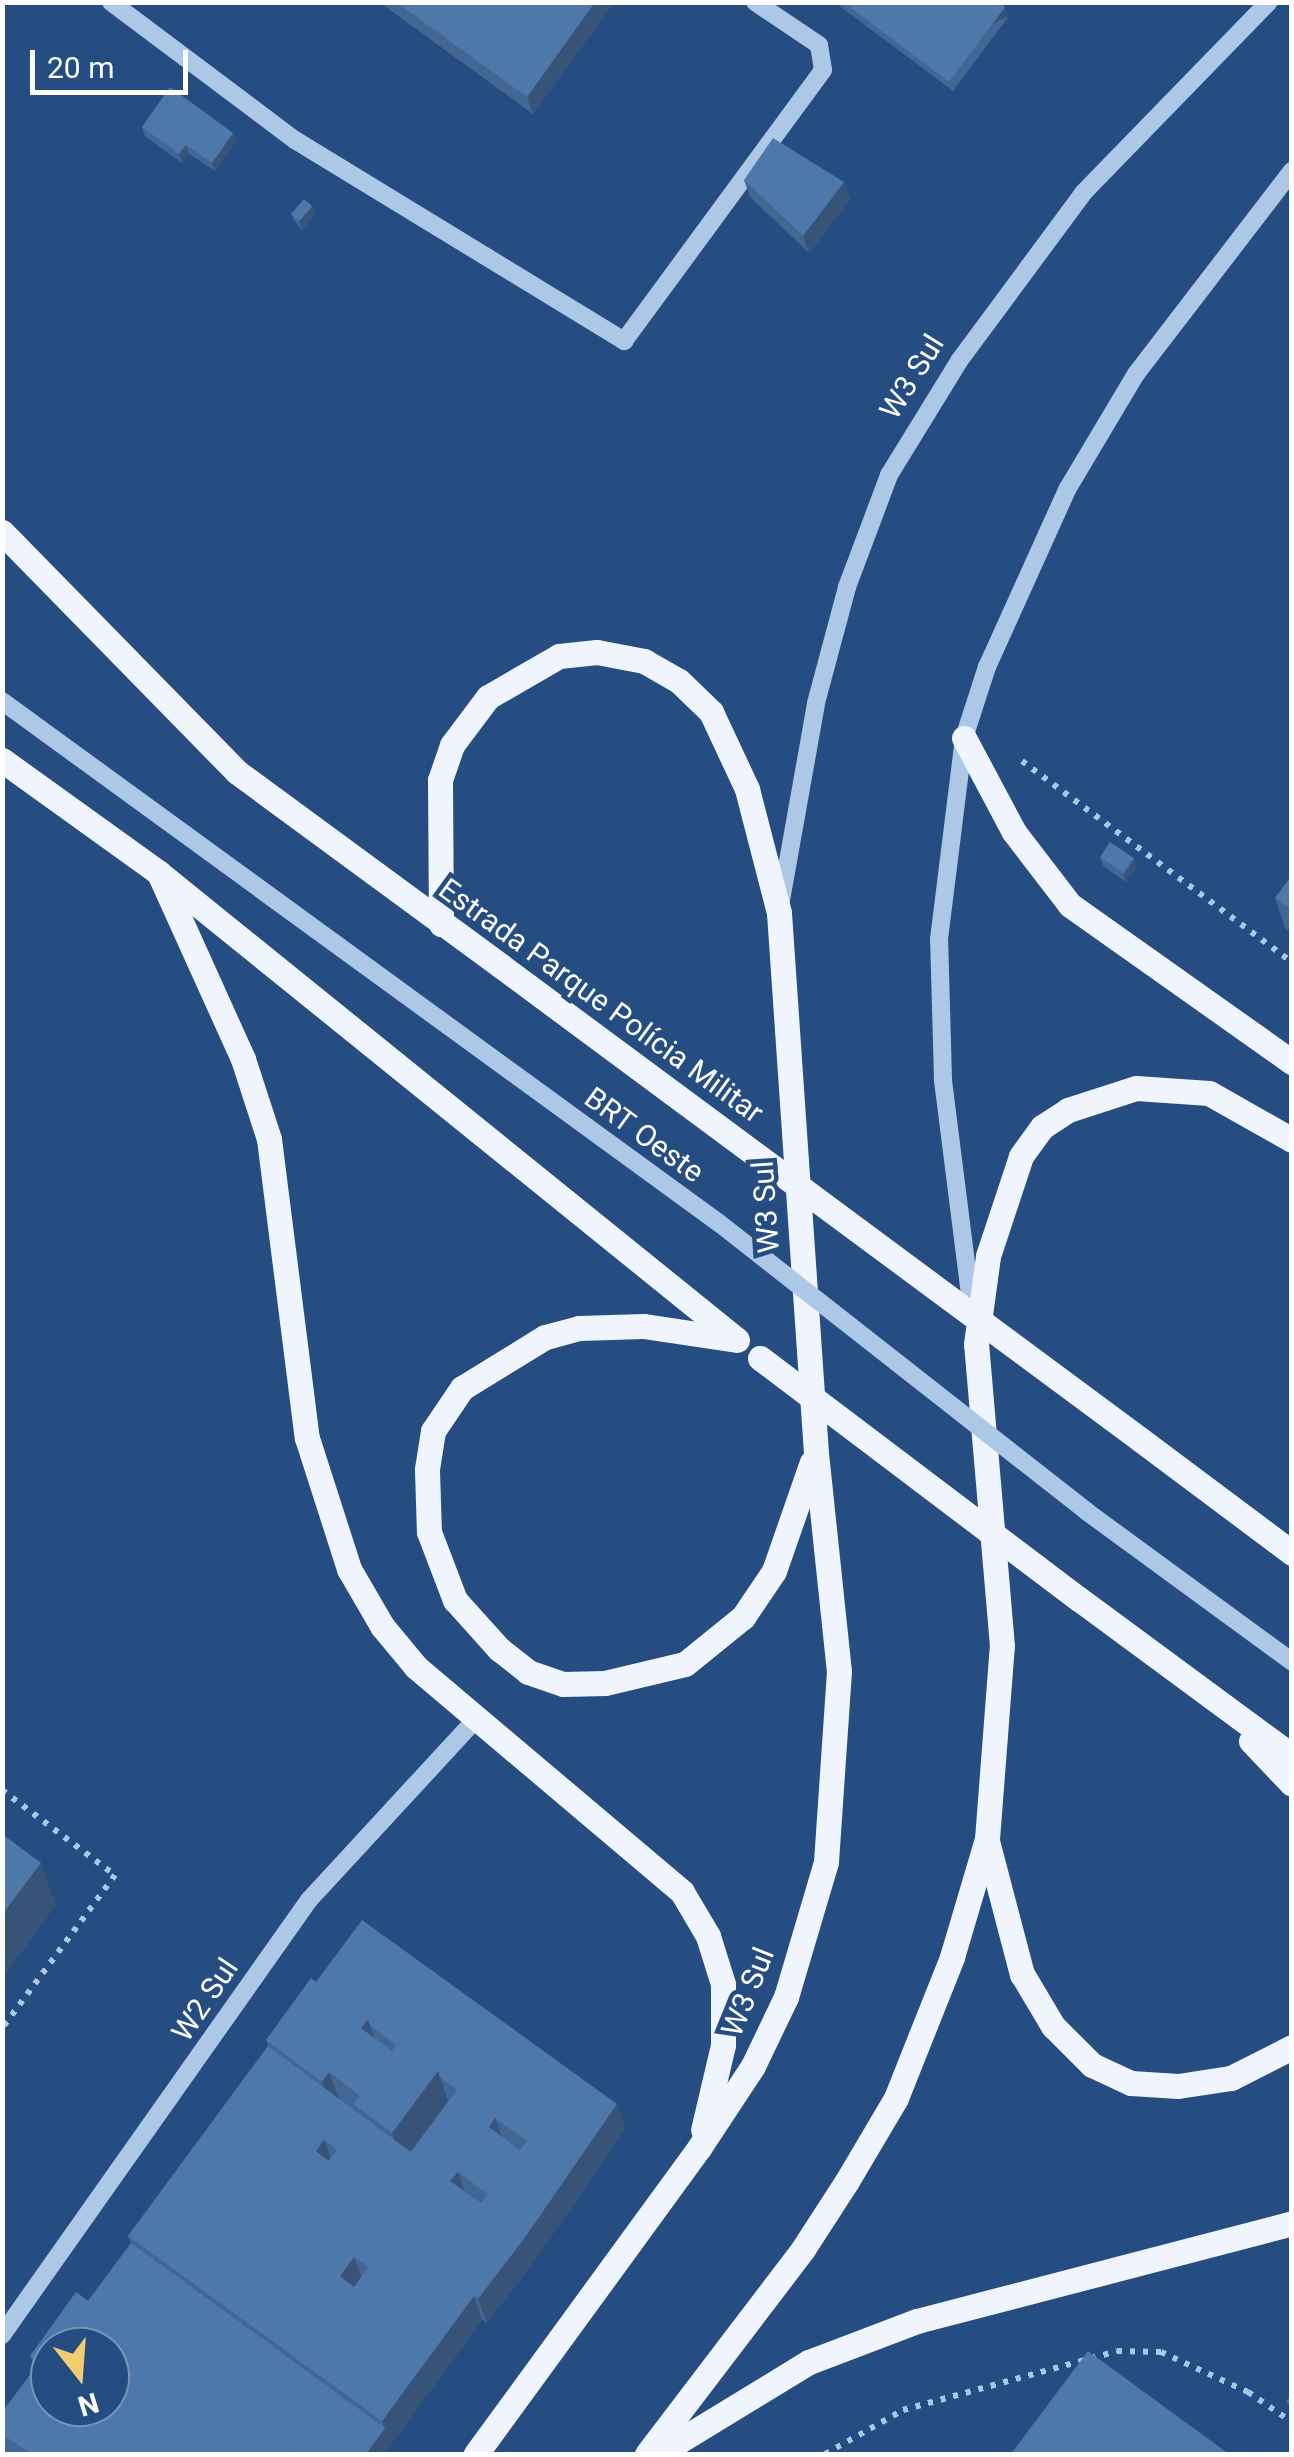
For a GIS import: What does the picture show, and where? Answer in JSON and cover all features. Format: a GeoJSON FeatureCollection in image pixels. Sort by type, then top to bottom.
{"type":"FeatureCollection","features":[{"type":"Feature","properties":{"kind":"main road","name":"Estrada Parque Polícia Militar"},"geometry":{"type":"LineString","coordinates":[[2,532],[238,772],[1292,1552]]}},
{"type":"Feature","properties":{"kind":"main road"},"geometry":{"type":"LineString","coordinates":[[441,924],[437,815],[452,745],[488,697],[525,672],[559,656],[597,652],[644,662],[679,681],[710,712],[747,789],[779,912]]}},
{"type":"Feature","properties":{"kind":"main road"},"geometry":{"type":"LineString","coordinates":[[967,730],[1014,832],[1070,905],[1292,1062]]}},
{"type":"Feature","properties":{"kind":"main road"},"geometry":{"type":"LineString","coordinates":[[2,760],[158,874],[760,1358],[1292,1756]]}},
{"type":"Feature","properties":{"kind":"main road"},"geometry":{"type":"LineString","coordinates":[[158,874],[244,1059],[269,1138],[284,1233],[288,1316],[324,1503],[382,1626],[416,1666],[634,1845],[682,1892],[708,1936],[723,1984],[723,2045],[698,2148]]}},
{"type":"Feature","properties":{"kind":"main road","name":"W3 Sul"},"geometry":{"type":"LineString","coordinates":[[476,2454],[698,2148],[752,2066],[786,1998],[826,1862],[840,1672],[816,1452],[779,912]]}},
{"type":"Feature","properties":{"kind":"main road"},"geometry":{"type":"LineString","coordinates":[[646,2454],[802,2250],[896,2098],[952,1958],[986,1839],[1002,1646],[976,1344],[988,1256],[1007,1188],[1021,1156],[1055,1119],[1106,1095],[1168,1087],[1208,1093],[1292,1140]]}},
{"type":"Feature","properties":{"kind":"main road"},"geometry":{"type":"LineString","coordinates":[[737,1340],[643,1326],[579,1328],[544,1336],[462,1388],[433,1431],[427,1470],[429,1532],[454,1600],[499,1650],[528,1672],[563,1684],[605,1683],[685,1664],[743,1618],[774,1570],[816,1452]]}},
{"type":"Feature","properties":{"kind":"main road"},"geometry":{"type":"LineString","coordinates":[[1252,1524],[1292,1530]]}},
{"type":"Feature","properties":{"kind":"main road"},"geometry":{"type":"LineString","coordinates":[[1214,1700],[1292,1784]]}},
{"type":"Feature","properties":{"kind":"main road"},"geometry":{"type":"LineString","coordinates":[[986,1839],[1022,1974],[1053,2026],[1092,2065],[1131,2082],[1178,2086],[1231,2078],[1292,2047]]}},
{"type":"Feature","properties":{"kind":"main road"},"geometry":{"type":"LineString","coordinates":[[658,2454],[809,2362],[917,2321],[1292,2223]]}},
{"type":"Feature","properties":{"kind":"street"},"geometry":{"type":"LineString","coordinates":[[111,2],[295,140],[624,340],[823,70],[819,45],[755,2]]}},
{"type":"Feature","properties":{"kind":"street","name":"W3 Sul"},"geometry":{"type":"LineString","coordinates":[[779,912],[816,703],[848,588],[890,475],[959,361],[1084,192],[1269,2]]}},
{"type":"Feature","properties":{"kind":"street"},"geometry":{"type":"LineString","coordinates":[[976,1344],[943,1078],[939,939],[967,730],[987,667],[1068,488],[1136,374],[1292,171]]}},
{"type":"Feature","properties":{"kind":"street","name":"BRT Oeste"},"geometry":{"type":"LineString","coordinates":[[2,701],[719,1223],[1086,1511],[1292,1662]]}},
{"type":"Feature","properties":{"kind":"street","name":"W2 Sul"},"geometry":{"type":"LineString","coordinates":[[2,2335],[309,1900],[478,1718]]}},
{"type":"Feature","properties":{"kind":"path"},"geometry":{"type":"LineString","coordinates":[[967,730],[1292,962]]}},
{"type":"Feature","properties":{"kind":"path"},"geometry":{"type":"LineString","coordinates":[[2,1790],[115,1875],[2,2028]]}},
{"type":"Feature","properties":{"kind":"path"},"geometry":{"type":"LineString","coordinates":[[825,2454],[902,2410],[1117,2351],[1161,2352],[1248,2392],[1292,2422]]}},
{"type":"Feature","properties":{"kind":"building"},"geometry":{"type":"Polygon","coordinates":[[[396,2],[595,2],[527,97],[396,2]]]}},
{"type":"Feature","properties":{"kind":"building"},"geometry":{"type":"Polygon","coordinates":[[[843,2],[999,2],[1005,7],[949,82],[843,2]]]}},
{"type":"Feature","properties":{"kind":"building"},"geometry":{"type":"Polygon","coordinates":[[[170,87],[233,133],[212,163],[186,145],[179,154],[142,127],[170,87]]]}},
{"type":"Feature","properties":{"kind":"building"},"geometry":{"type":"Polygon","coordinates":[[[773,138],[844,182],[803,236],[744,180],[773,138]]]}},
{"type":"Feature","properties":{"kind":"building"},"geometry":{"type":"Polygon","coordinates":[[[304,199],[312,206],[299,221],[291,214],[304,199]]]}},
{"type":"Feature","properties":{"kind":"building"},"geometry":{"type":"Polygon","coordinates":[[[1110,842],[1134,858],[1124,873],[1100,857],[1110,842]]]}},
{"type":"Feature","properties":{"kind":"building"},"geometry":{"type":"Polygon","coordinates":[[[1292,875],[1292,910],[1275,898],[1292,875]]]}},
{"type":"Feature","properties":{"kind":"building"},"geometry":{"type":"Polygon","coordinates":[[[2,1834],[41,1863],[2,1915],[2,1834]]]}},
{"type":"Feature","properties":{"kind":"building"},"geometry":{"type":"Polygon","coordinates":[[[362,1920],[617,2104],[526,2236],[478,2299],[474,2296],[382,2421],[128,2236],[268,2046],[411,2152],[457,2090],[438,2071],[398,2042],[396,2045],[316,1982],[362,1920]],[[495,2118],[489,2127],[520,2150],[527,2141],[495,2118]],[[324,2140],[316,2151],[328,2161],[337,2150],[324,2140]],[[458,2172],[450,2181],[481,2203],[488,2194],[458,2172]],[[354,2257],[340,2276],[354,2287],[368,2267],[354,2257]]]}},
{"type":"Feature","properties":{"kind":"building"},"geometry":{"type":"Polygon","coordinates":[[[311,1978],[368,2020],[361,2028],[392,2051],[398,2042],[438,2071],[392,2133],[353,2104],[360,2096],[329,2072],[322,2082],[266,2040],[311,1978]]]}},
{"type":"Feature","properties":{"kind":"building"},"geometry":{"type":"Polygon","coordinates":[[[131,2243],[385,2428],[366,2454],[298,2454],[130,2332],[130,2327],[124,2327],[88,2301],[131,2243]]]}},
{"type":"Feature","properties":{"kind":"building"},"geometry":{"type":"Polygon","coordinates":[[[76,2292],[124,2327],[51,2327],[76,2292]]]}},
{"type":"Feature","properties":{"kind":"building"},"geometry":{"type":"Polygon","coordinates":[[[130,2331],[298,2454],[31,2454],[2,2434],[2,2412],[30,2375],[30,2427],[130,2427],[130,2331]]]}},
{"type":"Feature","properties":{"kind":"building"},"geometry":{"type":"Polygon","coordinates":[[[1088,2351],[1229,2454],[1011,2454],[1088,2351]]]}}]}
